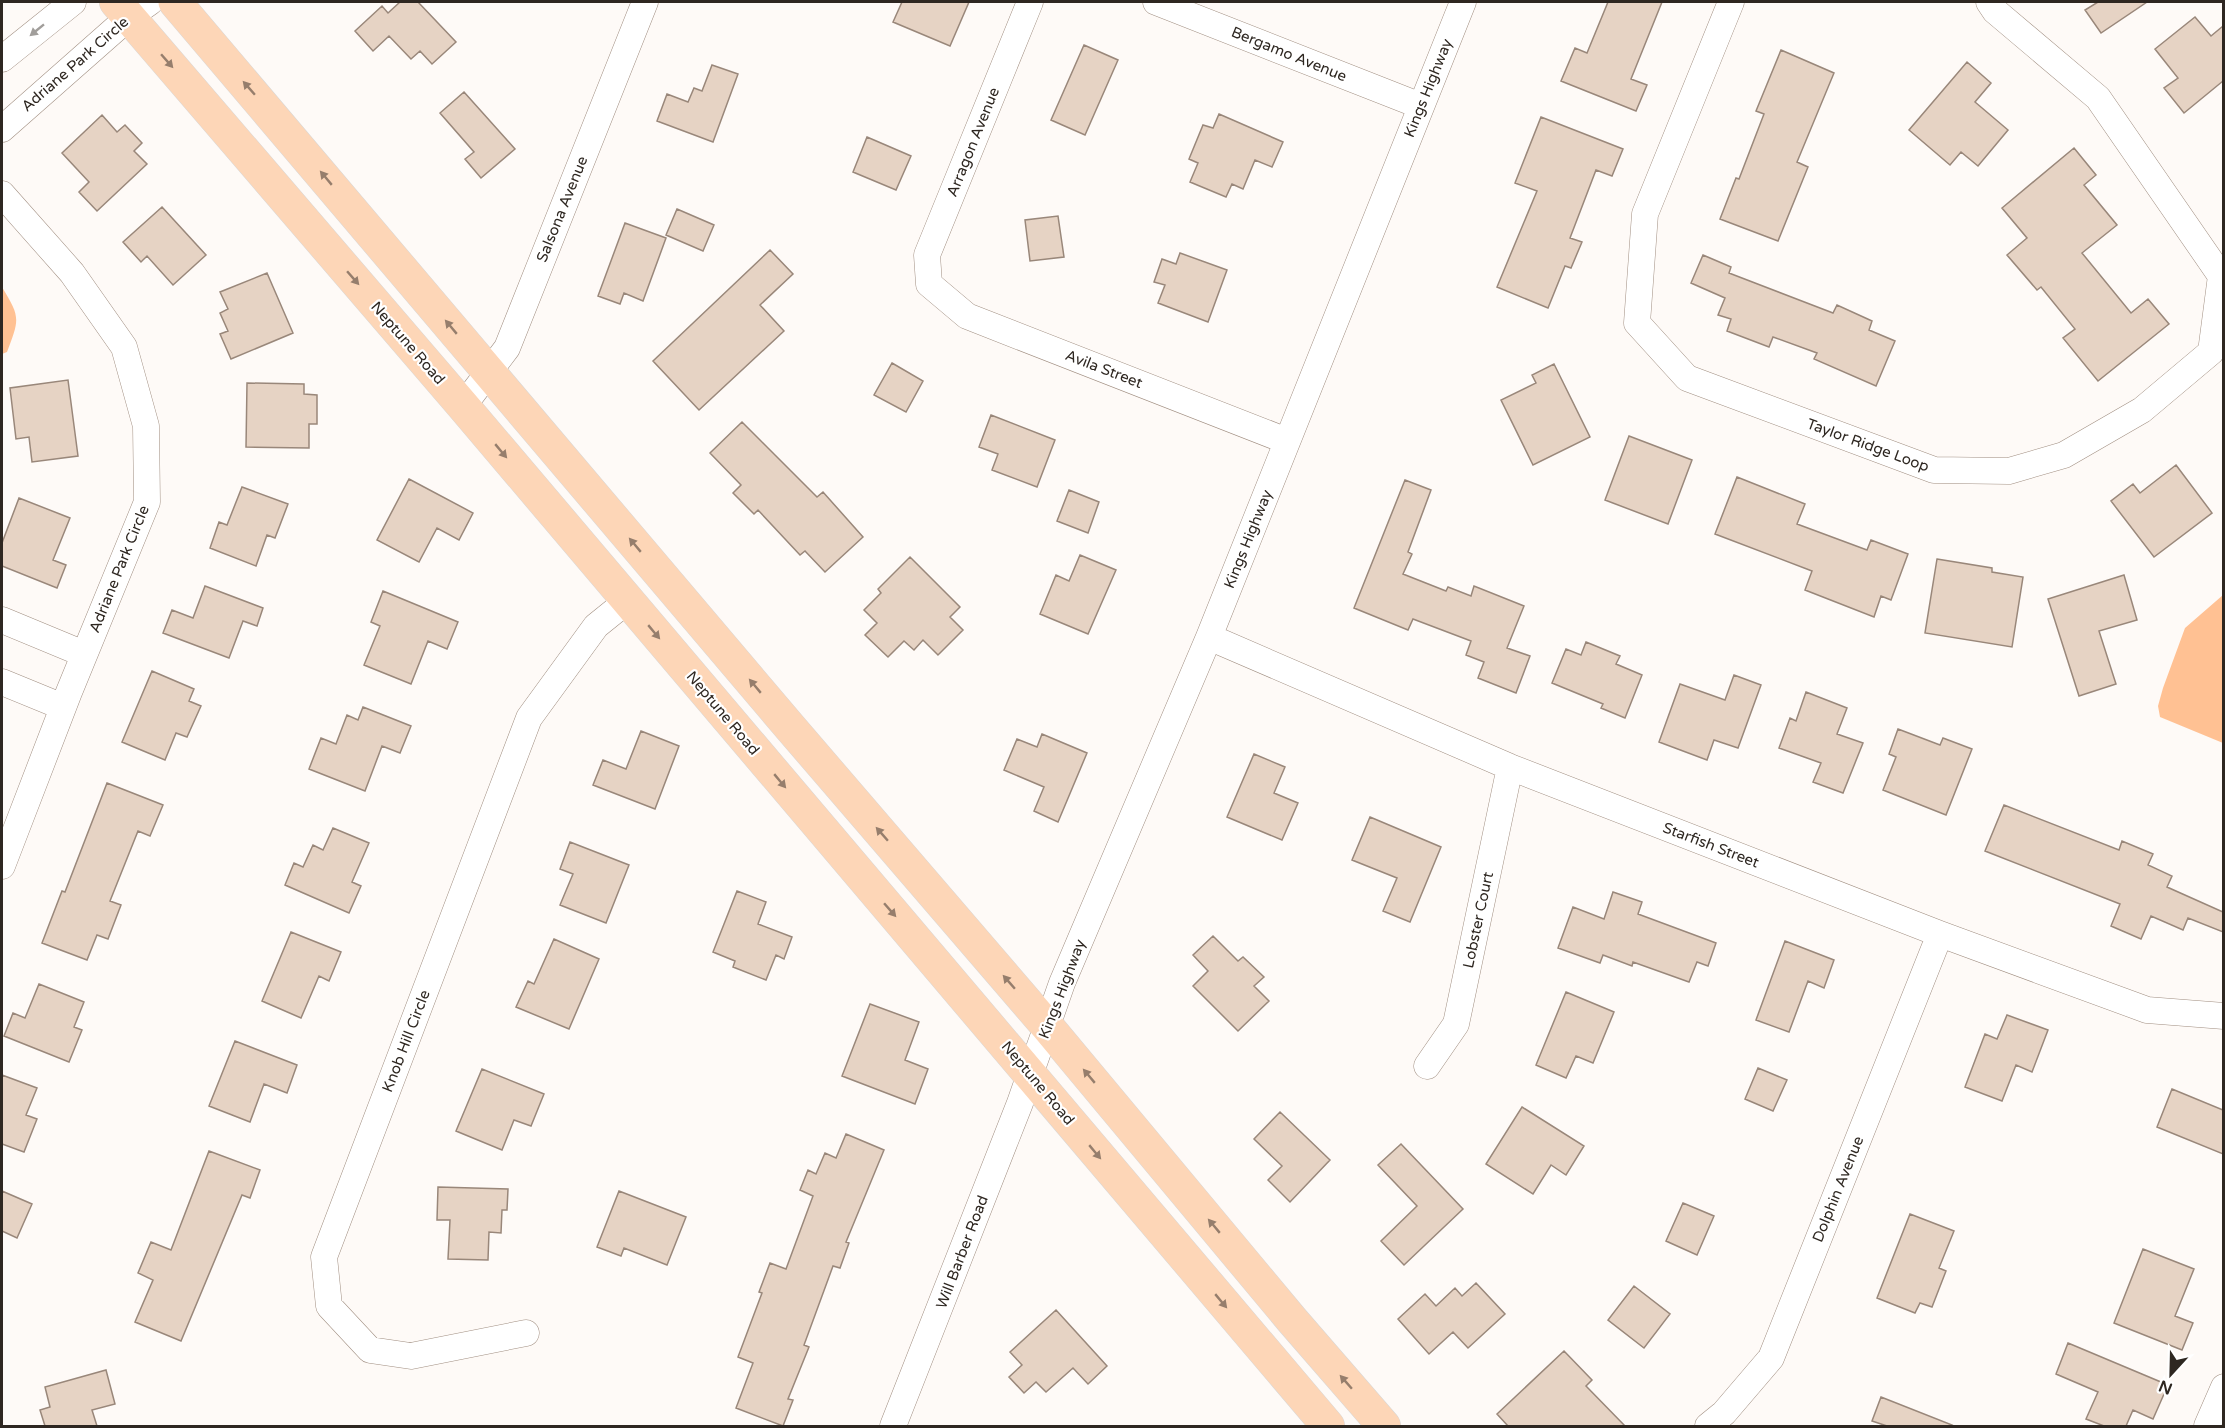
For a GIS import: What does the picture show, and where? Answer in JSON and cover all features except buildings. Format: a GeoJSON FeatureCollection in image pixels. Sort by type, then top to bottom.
{"type":"FeatureCollection","features":[{"type":"Feature","properties":{"kind":"main road"},"geometry":{"type":"LineString","coordinates":[[175,2],[789,726],[1047,1026],[1286,1313],[1384,1426]]}},
{"type":"Feature","properties":{"kind":"main road","name":"Neptune Road"},"geometry":{"type":"LineString","coordinates":[[131,7],[627,601],[1328,1426]]}},
{"type":"Feature","properties":{"kind":"street"},"geometry":{"type":"LineString","coordinates":[[2,59],[73,2]]}},
{"type":"Feature","properties":{"kind":"street","name":"Salsona Avenue"},"geometry":{"type":"LineString","coordinates":[[463,406],[507,348],[645,2]]}},
{"type":"Feature","properties":{"kind":"street","name":"Arragon Avenue"},"geometry":{"type":"LineString","coordinates":[[929,284],[927,255],[1030,2]]}},
{"type":"Feature","properties":{"kind":"street","name":"Bergamo Avenue"},"geometry":{"type":"LineString","coordinates":[[1156,2],[1421,106]]}},
{"type":"Feature","properties":{"kind":"street","name":"Kings Highway"},"geometry":{"type":"LineString","coordinates":[[1029,1076],[1067,972],[1209,637],[1463,2]]}},
{"type":"Feature","properties":{"kind":"street","name":"Taylor Ridge Loop"},"geometry":{"type":"LineString","coordinates":[[1731,2],[1645,214],[1637,323],[1687,378],[1934,470],[2009,471],[2064,455],[2142,410],[2211,352],[2222,276],[2098,98],[1995,11],[1989,2]]}},
{"type":"Feature","properties":{"kind":"street","name":"Adriane Park Circle"},"geometry":{"type":"LineString","coordinates":[[2,129],[131,7]]}},
{"type":"Feature","properties":{"kind":"street","name":"Adriane Park Circle"},"geometry":{"type":"LineString","coordinates":[[2,194],[72,273],[124,347],[146,426],[147,502],[84,654],[2,866]]}},
{"type":"Feature","properties":{"kind":"street","name":"Avila Street"},"geometry":{"type":"LineString","coordinates":[[929,284],[967,316],[1287,441]]}},
{"type":"Feature","properties":{"kind":"street","name":"Knob Hill Circle"},"geometry":{"type":"LineString","coordinates":[[526,1333],[411,1356],[370,1350],[329,1306],[324,1257],[529,718],[596,626],[627,601]]}},
{"type":"Feature","properties":{"kind":"street"},"geometry":{"type":"LineString","coordinates":[[2,620],[84,654]]}},
{"type":"Feature","properties":{"kind":"street","name":"Starfish Street"},"geometry":{"type":"LineString","coordinates":[[1209,637],[1510,767],[1940,934],[2147,1010],[2223,1016]]}},
{"type":"Feature","properties":{"kind":"street"},"geometry":{"type":"LineString","coordinates":[[2,682],[63,707]]}},
{"type":"Feature","properties":{"kind":"street","name":"Lobster Court"},"geometry":{"type":"LineString","coordinates":[[1427,1066],[1456,1024],[1510,767]]}},
{"type":"Feature","properties":{"kind":"street","name":"Dolphin Avenue"},"geometry":{"type":"LineString","coordinates":[[1708,1426],[1724,1413],[1771,1358],[1940,934]]}},
{"type":"Feature","properties":{"kind":"street","name":"Will Barber Road"},"geometry":{"type":"LineString","coordinates":[[893,1426],[1029,1076]]}},
{"type":"Feature","properties":{"kind":"street"},"geometry":{"type":"LineString","coordinates":[[2206,1426],[2223,1387]]}},
{"type":"Feature","properties":{"kind":"shaded area"},"geometry":{"type":"Polygon","coordinates":[[[2,287],[15,312],[16,324],[7,352],[2,354],[2,287]]]}},
{"type":"Feature","properties":{"kind":"shaded area"},"geometry":{"type":"Polygon","coordinates":[[[2223,595],[2223,743],[2160,717],[2158,706],[2185,628],[2223,595]]]}}]}
